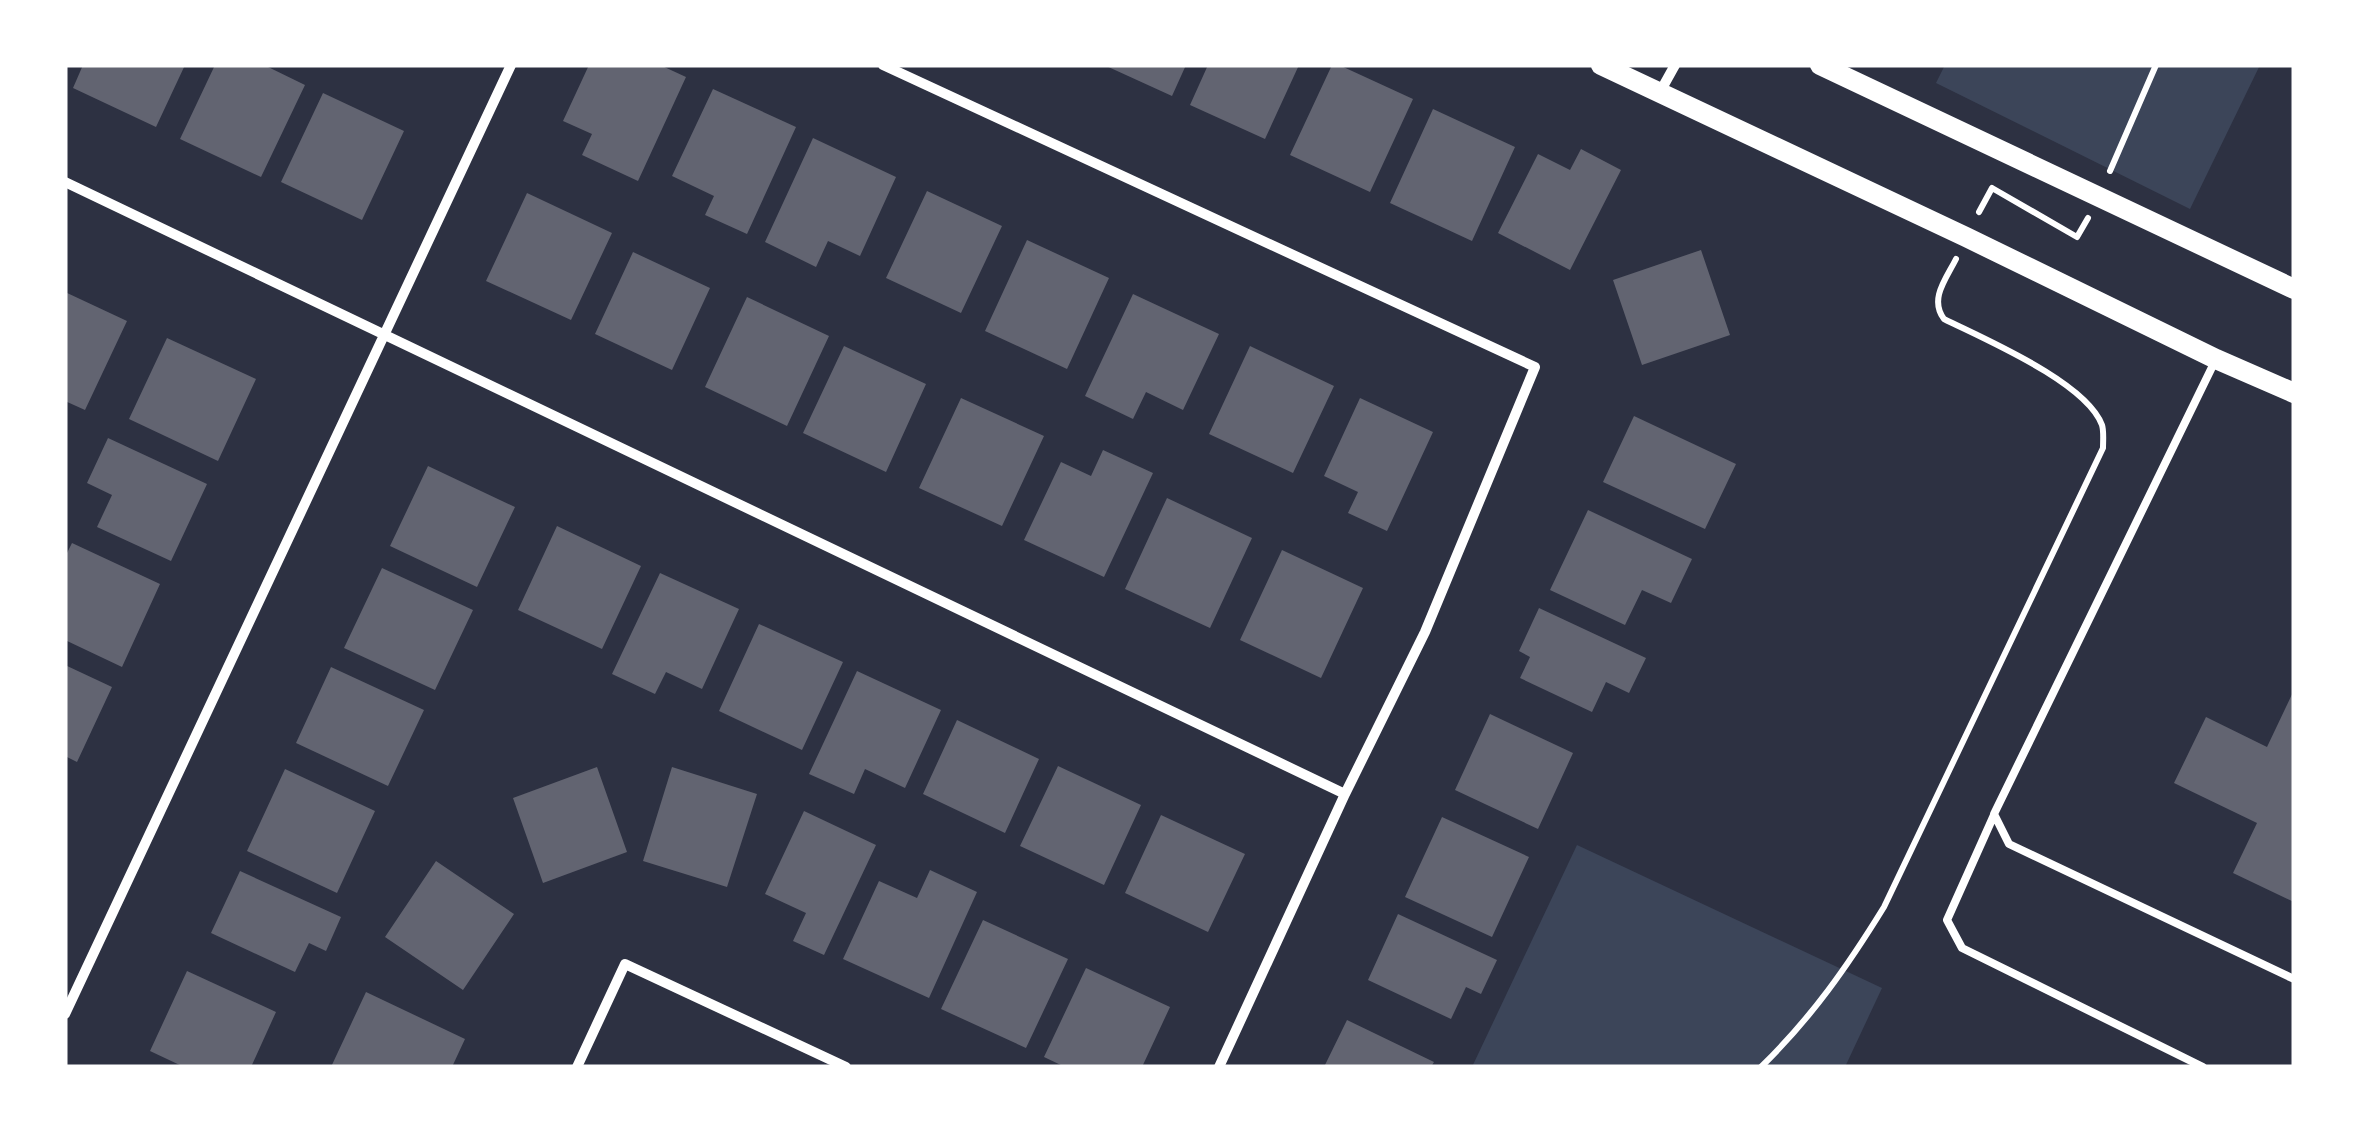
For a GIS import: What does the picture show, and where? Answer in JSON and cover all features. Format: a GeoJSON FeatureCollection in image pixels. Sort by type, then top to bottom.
{"type":"FeatureCollection","features":[{"type":"Feature","properties":{"kind":"main road"},"geometry":{"type":"LineString","coordinates":[[1601,65],[2216,359],[2294,392]]}},
{"type":"Feature","properties":{"kind":"main road"},"geometry":{"type":"LineString","coordinates":[[1820,65],[2294,289]]}},
{"type":"Feature","properties":{"kind":"street"},"geometry":{"type":"LineString","coordinates":[[65,1014],[512,65]]}},
{"type":"Feature","properties":{"kind":"street"},"geometry":{"type":"LineString","coordinates":[[884,65],[1536,367],[1425,632],[1219,1067]]}},
{"type":"Feature","properties":{"kind":"street"},"geometry":{"type":"LineString","coordinates":[[1660,93],[1676,65]]}},
{"type":"Feature","properties":{"kind":"street"},"geometry":{"type":"LineString","coordinates":[[65,182],[1345,794]]}},
{"type":"Feature","properties":{"kind":"street"},"geometry":{"type":"LineString","coordinates":[[576,1067],[625,964],[846,1067]]}},
{"type":"Feature","properties":{"kind":"lane"},"geometry":{"type":"LineString","coordinates":[[2204,1067],[1962,948],[1947,920],[1994,814],[2216,359]]}},
{"type":"Feature","properties":{"kind":"lane"},"geometry":{"type":"LineString","coordinates":[[1994,814],[2009,844],[2294,978]]}},
{"type":"Feature","properties":{"kind":"path"},"geometry":{"type":"LineString","coordinates":[[1761,1067],[1796,1032],[1844,973],[1884,906],[2103,448],[2103,427],[2092,409],[2072,390],[2020,357],[1944,319],[1937,310],[1938,293],[1992,188],[2077,237],[2099,197],[2156,65]]}},
{"type":"Feature","properties":{"kind":"shaded area"},"geometry":{"type":"Polygon","coordinates":[[[1945,65],[2260,65],[2190,209],[1936,83],[1945,65]]]}},
{"type":"Feature","properties":{"kind":"shaded area"},"geometry":{"type":"Polygon","coordinates":[[[1577,845],[1882,988],[1845,1067],[1472,1067],[1577,845]]]}},
{"type":"Feature","properties":{"kind":"building"},"geometry":{"type":"Polygon","coordinates":[[[83,65],[185,65],[156,127],[73,88],[83,65]]]}},
{"type":"Feature","properties":{"kind":"building"},"geometry":{"type":"Polygon","coordinates":[[[215,65],[264,65],[305,85],[261,177],[180,139],[215,65]]]}},
{"type":"Feature","properties":{"kind":"building"},"geometry":{"type":"Polygon","coordinates":[[[589,65],[660,65],[686,77],[638,181],[582,155],[592,134],[563,121],[589,65]]]}},
{"type":"Feature","properties":{"kind":"building"},"geometry":{"type":"Polygon","coordinates":[[[1104,65],[1186,65],[1172,96],[1104,65]]]}},
{"type":"Feature","properties":{"kind":"building"},"geometry":{"type":"Polygon","coordinates":[[[1208,65],[1299,65],[1265,139],[1190,105],[1208,65]]]}},
{"type":"Feature","properties":{"kind":"building"},"geometry":{"type":"Polygon","coordinates":[[[1332,65],[1413,99],[1370,192],[1290,155],[1332,65]]]}},
{"type":"Feature","properties":{"kind":"building"},"geometry":{"type":"Polygon","coordinates":[[[713,89],[796,127],[747,234],[705,215],[714,196],[672,176],[713,89]]]}},
{"type":"Feature","properties":{"kind":"building"},"geometry":{"type":"Polygon","coordinates":[[[323,93],[404,131],[362,220],[281,182],[323,93]]]}},
{"type":"Feature","properties":{"kind":"building"},"geometry":{"type":"Polygon","coordinates":[[[1433,109],[1515,147],[1472,241],[1390,203],[1433,109]]]}},
{"type":"Feature","properties":{"kind":"building"},"geometry":{"type":"Polygon","coordinates":[[[813,138],[896,177],[860,256],[828,241],[816,267],[765,242],[813,138]]]}},
{"type":"Feature","properties":{"kind":"building"},"geometry":{"type":"Polygon","coordinates":[[[1581,149],[1621,170],[1570,270],[1498,233],[1538,154],[1570,170],[1581,149]]]}},
{"type":"Feature","properties":{"kind":"building"},"geometry":{"type":"Polygon","coordinates":[[[927,191],[1002,226],[961,313],[886,278],[927,191]]]}},
{"type":"Feature","properties":{"kind":"building"},"geometry":{"type":"Polygon","coordinates":[[[527,193],[612,233],[571,320],[486,281],[527,193]]]}},
{"type":"Feature","properties":{"kind":"building"},"geometry":{"type":"Polygon","coordinates":[[[1027,240],[1109,278],[1067,369],[985,331],[1027,240]]]}},
{"type":"Feature","properties":{"kind":"building"},"geometry":{"type":"Polygon","coordinates":[[[1701,250],[1730,335],[1642,365],[1613,280],[1701,250]]]}},
{"type":"Feature","properties":{"kind":"building"},"geometry":{"type":"Polygon","coordinates":[[[633,252],[710,288],[672,370],[595,334],[633,252]]]}},
{"type":"Feature","properties":{"kind":"building"},"geometry":{"type":"Polygon","coordinates":[[[65,292],[127,321],[85,410],[65,401],[65,292]]]}},
{"type":"Feature","properties":{"kind":"building"},"geometry":{"type":"Polygon","coordinates":[[[1133,294],[1219,334],[1183,410],[1146,392],[1133,419],[1085,396],[1133,294]]]}},
{"type":"Feature","properties":{"kind":"building"},"geometry":{"type":"Polygon","coordinates":[[[747,297],[829,336],[787,426],[705,387],[747,297]]]}},
{"type":"Feature","properties":{"kind":"building"},"geometry":{"type":"Polygon","coordinates":[[[167,338],[256,379],[218,461],[129,419],[167,338]]]}},
{"type":"Feature","properties":{"kind":"building"},"geometry":{"type":"Polygon","coordinates":[[[844,346],[926,384],[886,472],[803,433],[844,346]]]}},
{"type":"Feature","properties":{"kind":"building"},"geometry":{"type":"Polygon","coordinates":[[[1250,346],[1334,386],[1293,473],[1209,434],[1250,346]]]}},
{"type":"Feature","properties":{"kind":"building"},"geometry":{"type":"Polygon","coordinates":[[[961,398],[1044,436],[1002,526],[919,488],[961,398]]]}},
{"type":"Feature","properties":{"kind":"building"},"geometry":{"type":"Polygon","coordinates":[[[1360,398],[1433,432],[1387,531],[1348,513],[1358,492],[1324,476],[1360,398]]]}},
{"type":"Feature","properties":{"kind":"building"},"geometry":{"type":"Polygon","coordinates":[[[1634,416],[1736,464],[1705,529],[1603,482],[1634,416]]]}},
{"type":"Feature","properties":{"kind":"building"},"geometry":{"type":"Polygon","coordinates":[[[108,438],[207,484],[171,561],[97,527],[112,495],[87,483],[108,438]]]}},
{"type":"Feature","properties":{"kind":"building"},"geometry":{"type":"Polygon","coordinates":[[[1103,450],[1153,473],[1104,577],[1024,540],[1061,462],[1091,476],[1103,450]]]}},
{"type":"Feature","properties":{"kind":"building"},"geometry":{"type":"Polygon","coordinates":[[[428,466],[515,507],[477,587],[390,546],[428,466]]]}},
{"type":"Feature","properties":{"kind":"building"},"geometry":{"type":"Polygon","coordinates":[[[1167,498],[1252,538],[1210,628],[1125,589],[1167,498]]]}},
{"type":"Feature","properties":{"kind":"building"},"geometry":{"type":"Polygon","coordinates":[[[1588,510],[1692,559],[1671,603],[1642,590],[1625,625],[1550,590],[1588,510]]]}},
{"type":"Feature","properties":{"kind":"building"},"geometry":{"type":"Polygon","coordinates":[[[557,526],[641,566],[602,649],[518,610],[557,526]]]}},
{"type":"Feature","properties":{"kind":"building"},"geometry":{"type":"Polygon","coordinates":[[[72,543],[160,584],[122,667],[65,640],[65,557],[72,543]]]}},
{"type":"Feature","properties":{"kind":"building"},"geometry":{"type":"Polygon","coordinates":[[[1282,550],[1363,588],[1321,678],[1240,640],[1282,550]]]}},
{"type":"Feature","properties":{"kind":"building"},"geometry":{"type":"Polygon","coordinates":[[[382,568],[473,610],[435,690],[344,648],[382,568]]]}},
{"type":"Feature","properties":{"kind":"building"},"geometry":{"type":"Polygon","coordinates":[[[660,573],[739,609],[702,689],[666,672],[655,694],[612,674],[660,573]]]}},
{"type":"Feature","properties":{"kind":"building"},"geometry":{"type":"Polygon","coordinates":[[[1539,608],[1646,658],[1629,693],[1606,682],[1592,712],[1520,678],[1530,657],[1519,651],[1539,608]]]}},
{"type":"Feature","properties":{"kind":"building"},"geometry":{"type":"Polygon","coordinates":[[[759,624],[843,662],[802,750],[719,711],[759,624]]]}},
{"type":"Feature","properties":{"kind":"building"},"geometry":{"type":"Polygon","coordinates":[[[65,665],[112,687],[77,762],[65,756],[65,665]]]}},
{"type":"Feature","properties":{"kind":"building"},"geometry":{"type":"Polygon","coordinates":[[[331,667],[424,710],[388,786],[296,743],[331,667]]]}},
{"type":"Feature","properties":{"kind":"building"},"geometry":{"type":"Polygon","coordinates":[[[857,671],[941,710],[905,788],[865,769],[854,794],[809,774],[857,671]]]}},
{"type":"Feature","properties":{"kind":"building"},"geometry":{"type":"Polygon","coordinates":[[[2294,690],[2294,902],[2233,873],[2257,823],[2174,783],[2206,717],[2267,747],[2294,690]]]}},
{"type":"Feature","properties":{"kind":"building"},"geometry":{"type":"Polygon","coordinates":[[[1490,714],[1573,753],[1538,829],[1455,790],[1490,714]]]}},
{"type":"Feature","properties":{"kind":"building"},"geometry":{"type":"Polygon","coordinates":[[[957,720],[1039,759],[1005,833],[923,794],[957,720]]]}},
{"type":"Feature","properties":{"kind":"building"},"geometry":{"type":"Polygon","coordinates":[[[1058,766],[1141,805],[1104,885],[1020,846],[1058,766]]]}},
{"type":"Feature","properties":{"kind":"building"},"geometry":{"type":"Polygon","coordinates":[[[597,767],[627,852],[543,883],[513,798],[597,767]]]}},
{"type":"Feature","properties":{"kind":"building"},"geometry":{"type":"Polygon","coordinates":[[[672,767],[757,794],[727,887],[643,861],[672,767]]]}},
{"type":"Feature","properties":{"kind":"building"},"geometry":{"type":"Polygon","coordinates":[[[285,769],[375,811],[337,893],[247,851],[285,769]]]}},
{"type":"Feature","properties":{"kind":"building"},"geometry":{"type":"Polygon","coordinates":[[[804,811],[876,845],[824,955],[793,941],[806,913],[765,894],[804,811]]]}},
{"type":"Feature","properties":{"kind":"building"},"geometry":{"type":"Polygon","coordinates":[[[1161,815],[1245,854],[1208,932],[1125,893],[1161,815]]]}},
{"type":"Feature","properties":{"kind":"building"},"geometry":{"type":"Polygon","coordinates":[[[1442,817],[1529,857],[1492,937],[1405,897],[1442,817]]]}},
{"type":"Feature","properties":{"kind":"building"},"geometry":{"type":"Polygon","coordinates":[[[436,861],[514,914],[463,990],[385,937],[436,861]]]}},
{"type":"Feature","properties":{"kind":"building"},"geometry":{"type":"Polygon","coordinates":[[[930,870],[977,892],[929,998],[843,959],[879,881],[917,898],[930,870]]]}},
{"type":"Feature","properties":{"kind":"building"},"geometry":{"type":"Polygon","coordinates":[[[240,871],[341,917],[326,951],[309,943],[295,972],[211,933],[240,871]]]}},
{"type":"Feature","properties":{"kind":"building"},"geometry":{"type":"Polygon","coordinates":[[[1398,914],[1497,960],[1481,994],[1466,987],[1451,1019],[1368,980],[1398,914]]]}},
{"type":"Feature","properties":{"kind":"building"},"geometry":{"type":"Polygon","coordinates":[[[983,920],[1068,959],[1026,1048],[941,1009],[983,920]]]}},
{"type":"Feature","properties":{"kind":"building"},"geometry":{"type":"Polygon","coordinates":[[[1086,968],[1170,1007],[1142,1067],[1065,1067],[1044,1057],[1086,968]]]}},
{"type":"Feature","properties":{"kind":"building"},"geometry":{"type":"Polygon","coordinates":[[[187,971],[276,1012],[251,1067],[184,1067],[150,1051],[187,971]]]}},
{"type":"Feature","properties":{"kind":"building"},"geometry":{"type":"Polygon","coordinates":[[[366,992],[465,1039],[452,1067],[331,1067],[366,992]]]}},
{"type":"Feature","properties":{"kind":"building"},"geometry":{"type":"Polygon","coordinates":[[[1347,1020],[1434,1062],[1431,1067],[1324,1067],[1347,1020]]]}}]}
